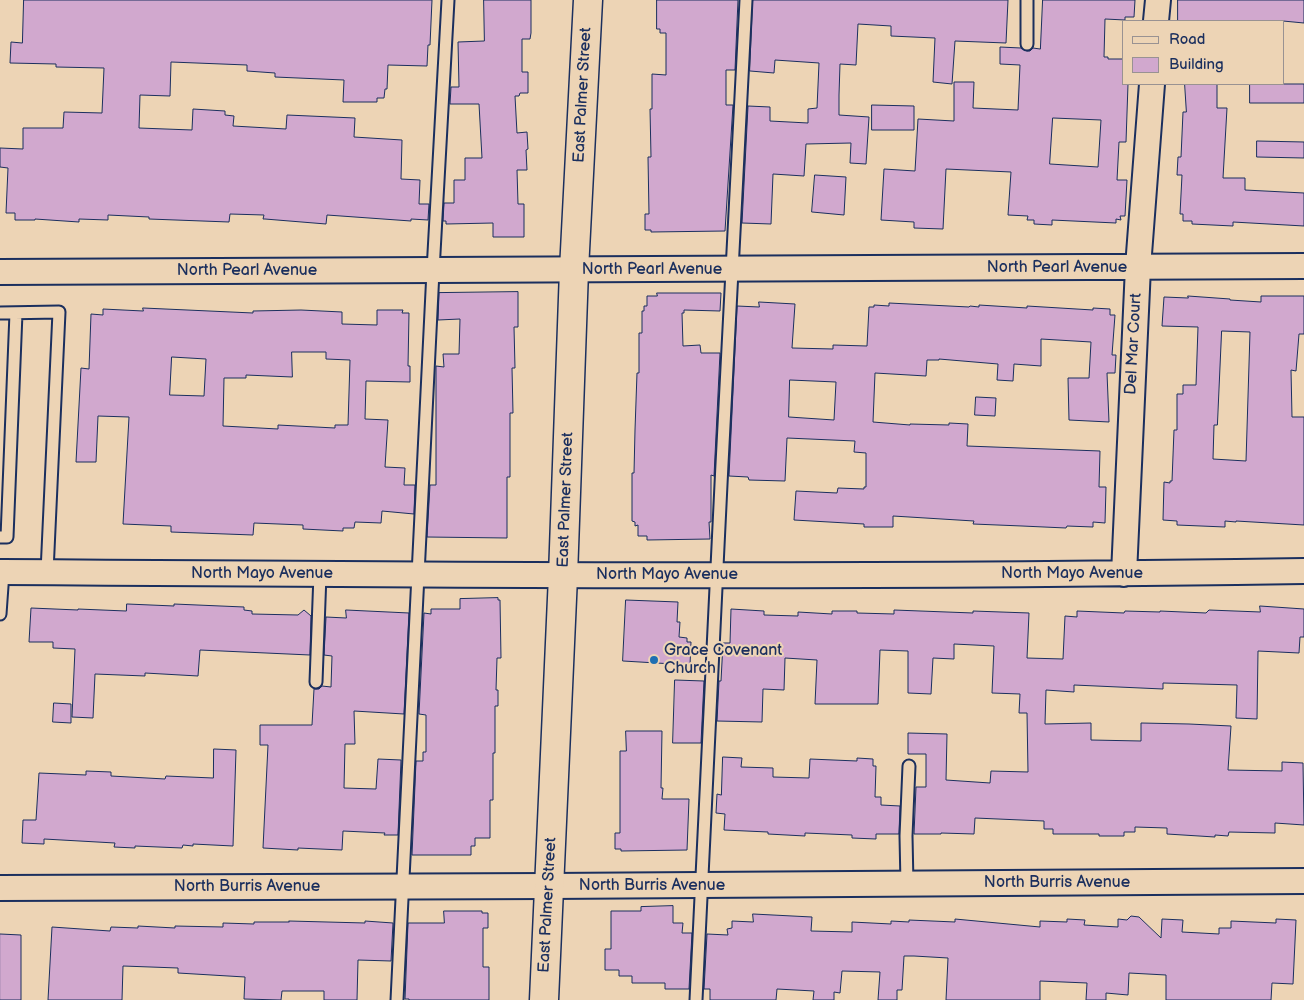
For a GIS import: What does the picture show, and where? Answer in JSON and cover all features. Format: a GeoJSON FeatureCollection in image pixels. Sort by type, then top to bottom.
{"type":"FeatureCollection","features":[{"type":"Feature","properties":{"kind":"main road","name":"East Palmer Street"},"geometry":{"type":"LineString","coordinates":[[544,1000],[563,576],[574,270],[588,0]]}},
{"type":"Feature","properties":{"kind":"street"},"geometry":{"type":"LineString","coordinates":[[1156,20],[1158,0]]}},
{"type":"Feature","properties":{"kind":"street","name":"Del Mar Court"},"geometry":{"type":"LineString","coordinates":[[1124,574],[1138,267],[1152,85]]}},
{"type":"Feature","properties":{"kind":"street","name":"North Pearl Avenue"},"geometry":{"type":"LineString","coordinates":[[0,272],[1304,266]]}},
{"type":"Feature","properties":{"kind":"street","name":"North Mayo Avenue"},"geometry":{"type":"LineString","coordinates":[[1,572],[563,576],[1124,574],[1304,571]]}},
{"type":"Feature","properties":{"kind":"street","name":"North Burris Avenue"},"geometry":{"type":"LineString","coordinates":[[0,888],[1304,881]]}},
{"type":"Feature","properties":{"kind":"lane"},"geometry":{"type":"LineString","coordinates":[[397,1000],[448,0]]}},
{"type":"Feature","properties":{"kind":"lane"},"geometry":{"type":"LineString","coordinates":[[696,1000],[731,269],[746,0]]}},
{"type":"Feature","properties":{"kind":"lane"},"geometry":{"type":"LineString","coordinates":[[1027,0],[1027,44]]}},
{"type":"Feature","properties":{"kind":"lane"},"geometry":{"type":"LineString","coordinates":[[0,313],[59,312],[47,572]]}},
{"type":"Feature","properties":{"kind":"lane"},"geometry":{"type":"LineString","coordinates":[[0,537],[7,537],[16,313]]}},
{"type":"Feature","properties":{"kind":"lane"},"geometry":{"type":"LineString","coordinates":[[0,612],[1,572]]}},
{"type":"Feature","properties":{"kind":"lane"},"geometry":{"type":"LineString","coordinates":[[316,682],[320,574]]}},
{"type":"Feature","properties":{"kind":"lane"},"geometry":{"type":"LineString","coordinates":[[906,884],[909,766]]}},
{"type":"Feature","properties":{"kind":"building"},"geometry":{"type":"Polygon","coordinates":[[[24,0],[432,0],[427,66],[388,65],[387,89],[385,89],[384,98],[377,98],[377,102],[343,102],[344,80],[275,77],[275,73],[247,71],[247,65],[171,62],[170,96],[140,95],[139,128],[192,130],[193,109],[225,111],[225,115],[234,116],[233,126],[286,129],[287,115],[355,118],[354,137],[402,140],[401,179],[420,180],[419,204],[429,204],[428,220],[411,219],[411,221],[327,215],[326,224],[263,219],[264,215],[230,214],[229,222],[149,219],[149,217],[108,215],[108,220],[79,219],[79,222],[35,219],[15,220],[15,213],[6,213],[8,168],[0,167],[0,148],[23,149],[23,128],[63,128],[64,112],[102,113],[104,68],[56,67],[56,64],[10,63],[11,42],[22,43],[24,0]]]}},
{"type":"Feature","properties":{"kind":"building"},"geometry":{"type":"Polygon","coordinates":[[[484,0],[531,0],[530,39],[522,39],[522,72],[528,72],[528,93],[520,93],[519,96],[515,96],[517,133],[527,132],[527,170],[517,170],[518,204],[524,204],[524,237],[493,237],[493,223],[446,224],[446,221],[443,221],[444,203],[454,203],[454,180],[465,180],[465,158],[482,158],[479,104],[450,104],[451,87],[459,87],[458,42],[484,41],[484,0]]]}},
{"type":"Feature","properties":{"kind":"building"},"geometry":{"type":"Polygon","coordinates":[[[657,0],[738,0],[735,70],[726,70],[726,105],[733,105],[725,231],[651,232],[651,230],[645,230],[645,214],[649,214],[648,157],[651,157],[650,109],[652,109],[652,74],[666,75],[666,33],[660,33],[660,29],[657,29],[657,0]]]}},
{"type":"Feature","properties":{"kind":"building"},"geometry":{"type":"Polygon","coordinates":[[[753,0],[1008,0],[1006,43],[955,41],[952,84],[933,82],[935,38],[891,36],[891,26],[858,24],[856,65],[840,64],[839,115],[869,117],[866,164],[850,163],[851,143],[806,144],[804,176],[773,174],[771,224],[742,223],[748,106],[770,107],[770,121],[808,123],[808,109],[817,108],[819,63],[775,60],[774,73],[750,71],[753,0]]]}},
{"type":"Feature","properties":{"kind":"building"},"geometry":{"type":"Polygon","coordinates":[[[1043,0],[1135,0],[1134,17],[1125,17],[1125,20],[1105,19],[1104,57],[1108,57],[1108,59],[1122,59],[1122,85],[1128,85],[1126,142],[1119,142],[1117,180],[1127,180],[1125,216],[1120,216],[1121,220],[1116,219],[1116,223],[1052,220],[1052,225],[1034,224],[1034,220],[1027,220],[1028,216],[1008,215],[1011,172],[946,169],[943,229],[914,228],[914,222],[881,220],[884,169],[915,171],[918,119],[954,121],[954,82],[974,82],[973,108],[1018,110],[1020,65],[1000,64],[1000,47],[1021,48],[1027,51],[1033,48],[1040,49],[1043,0]],[[1053,118],[1050,164],[1098,167],[1101,120],[1053,118]]]}},
{"type":"Feature","properties":{"kind":"building"},"geometry":{"type":"Polygon","coordinates":[[[1178,0],[1304,0],[1304,23],[1284,20],[1178,20],[1178,0]]]}},
{"type":"Feature","properties":{"kind":"building"},"geometry":{"type":"Polygon","coordinates":[[[1304,84],[1304,103],[1250,103],[1250,85],[1304,84]]]}},
{"type":"Feature","properties":{"kind":"building"},"geometry":{"type":"Polygon","coordinates":[[[1185,85],[1217,85],[1217,108],[1227,108],[1223,178],[1245,178],[1245,190],[1304,193],[1304,226],[1233,222],[1233,226],[1192,224],[1192,221],[1183,221],[1183,214],[1180,214],[1182,175],[1177,175],[1178,157],[1181,157],[1183,112],[1186,112],[1185,85]]]}},
{"type":"Feature","properties":{"kind":"building"},"geometry":{"type":"Polygon","coordinates":[[[872,105],[914,106],[914,130],[872,130],[872,105]]]}},
{"type":"Feature","properties":{"kind":"building"},"geometry":{"type":"Polygon","coordinates":[[[1257,141],[1304,142],[1304,158],[1257,157],[1257,141]]]}},
{"type":"Feature","properties":{"kind":"building"},"geometry":{"type":"Polygon","coordinates":[[[815,175],[846,177],[844,215],[812,212],[815,175]]]}},
{"type":"Feature","properties":{"kind":"building"},"geometry":{"type":"Polygon","coordinates":[[[518,292],[518,327],[514,327],[515,368],[512,368],[513,413],[510,413],[510,477],[507,477],[507,538],[427,537],[430,485],[436,485],[436,366],[444,367],[443,354],[459,354],[460,319],[438,320],[439,293],[518,292]]]}},
{"type":"Feature","properties":{"kind":"building"},"geometry":{"type":"Polygon","coordinates":[[[657,293],[721,293],[720,311],[684,310],[684,313],[682,313],[683,346],[700,345],[701,353],[720,353],[714,476],[711,475],[710,539],[647,540],[647,536],[638,536],[638,525],[635,526],[635,522],[632,521],[632,473],[634,473],[637,373],[639,373],[639,333],[642,333],[642,311],[644,311],[644,306],[647,306],[647,296],[657,296],[657,293]]]}},
{"type":"Feature","properties":{"kind":"building"},"geometry":{"type":"Polygon","coordinates":[[[1188,296],[1261,302],[1261,296],[1304,296],[1304,334],[1299,334],[1296,371],[1291,370],[1292,417],[1304,417],[1304,525],[1225,521],[1225,527],[1177,525],[1177,521],[1163,520],[1164,482],[1170,483],[1172,481],[1174,430],[1177,430],[1177,394],[1183,394],[1183,385],[1196,385],[1198,327],[1162,326],[1164,297],[1188,298],[1188,296]],[[1222,331],[1217,425],[1214,425],[1213,459],[1246,461],[1250,332],[1222,331]]]}},
{"type":"Feature","properties":{"kind":"building"},"geometry":{"type":"Polygon","coordinates":[[[759,302],[795,304],[792,348],[833,349],[833,345],[867,346],[869,307],[874,307],[874,305],[889,306],[889,303],[969,307],[979,307],[979,305],[1027,308],[1027,306],[1093,310],[1093,308],[1110,309],[1110,315],[1115,315],[1112,355],[1116,355],[1115,373],[1107,373],[1109,422],[1069,420],[1068,378],[1089,378],[1091,342],[1041,339],[1041,366],[1014,364],[1013,381],[997,380],[998,364],[939,359],[927,360],[926,376],[875,373],[873,422],[910,425],[968,424],[967,446],[1100,451],[1099,487],[1106,487],[1105,523],[1093,522],[1093,527],[1067,526],[1066,528],[973,524],[974,521],[893,516],[893,527],[864,527],[864,524],[794,520],[796,491],[837,493],[838,488],[864,489],[866,487],[866,453],[854,452],[855,441],[787,438],[785,481],[749,480],[748,477],[729,476],[737,306],[759,307],[759,302]],[[790,380],[789,417],[834,420],[836,382],[790,380]]]}},
{"type":"Feature","properties":{"kind":"building"},"geometry":{"type":"Polygon","coordinates":[[[143,308],[253,313],[253,311],[301,310],[342,312],[342,324],[377,325],[377,310],[403,310],[402,313],[409,313],[408,366],[410,366],[410,382],[366,381],[365,419],[388,420],[385,467],[405,468],[404,485],[415,485],[414,514],[382,511],[381,523],[355,522],[354,528],[343,528],[343,531],[303,529],[303,525],[254,523],[253,535],[171,532],[171,526],[123,524],[129,417],[98,416],[96,462],[76,462],[81,368],[89,369],[91,314],[103,315],[103,309],[143,311],[143,308]],[[292,352],[292,377],[246,375],[246,378],[224,378],[223,426],[278,429],[278,425],[335,428],[335,425],[348,425],[350,360],[326,359],[326,352],[292,352]],[[172,357],[170,395],[204,396],[206,359],[172,357]]]}},
{"type":"Feature","properties":{"kind":"building"},"geometry":{"type":"Polygon","coordinates":[[[976,397],[996,398],[995,416],[975,415],[976,397]]]}},
{"type":"Feature","properties":{"kind":"building"},"geometry":{"type":"Polygon","coordinates":[[[498,598],[500,600],[501,658],[497,658],[496,690],[498,690],[498,706],[495,706],[495,753],[493,753],[493,800],[490,800],[490,838],[475,838],[475,846],[471,846],[471,855],[412,855],[416,761],[423,761],[423,752],[426,752],[426,715],[419,714],[424,613],[431,614],[431,609],[460,609],[460,599],[498,598]]]}},
{"type":"Feature","properties":{"kind":"building"},"geometry":{"type":"Polygon","coordinates":[[[626,600],[678,602],[677,622],[680,622],[679,637],[687,638],[687,642],[691,642],[690,665],[623,661],[626,600]]]}},
{"type":"Feature","properties":{"kind":"building"},"geometry":{"type":"Polygon","coordinates":[[[127,604],[244,607],[244,610],[252,611],[252,614],[298,615],[304,610],[311,616],[310,655],[200,650],[198,676],[145,673],[145,676],[95,674],[93,718],[72,717],[75,649],[53,648],[53,642],[29,642],[31,608],[126,611],[127,604]]]}},
{"type":"Feature","properties":{"kind":"building"},"geometry":{"type":"Polygon","coordinates":[[[1260,606],[1304,609],[1304,637],[1300,637],[1299,653],[1258,651],[1257,719],[1236,718],[1237,685],[1163,683],[1163,689],[1074,685],[1074,692],[1046,690],[1045,724],[1091,723],[1091,740],[1141,741],[1141,723],[1231,726],[1228,770],[1282,771],[1282,762],[1303,763],[1304,825],[1275,823],[1275,833],[1229,832],[1228,836],[1215,835],[1215,837],[1167,834],[1167,828],[1135,827],[1135,832],[1124,832],[1124,836],[1053,834],[1053,829],[1044,829],[1044,821],[975,818],[974,834],[914,834],[916,787],[926,787],[926,754],[908,754],[908,733],[947,734],[946,780],[990,783],[991,771],[1028,772],[1027,713],[1019,713],[1020,694],[992,693],[994,646],[954,644],[954,659],[933,658],[931,694],[908,693],[908,651],[880,650],[878,704],[815,704],[817,660],[785,658],[784,690],[763,689],[762,722],[717,721],[723,643],[730,643],[731,609],[764,611],[764,615],[798,616],[798,612],[832,614],[832,611],[894,614],[894,610],[1029,613],[1027,658],[1063,659],[1065,616],[1077,617],[1077,611],[1124,613],[1125,611],[1160,611],[1206,613],[1209,610],[1260,612],[1260,606]]]}},
{"type":"Feature","properties":{"kind":"building"},"geometry":{"type":"Polygon","coordinates":[[[346,610],[409,613],[404,714],[354,711],[355,744],[345,744],[344,788],[376,789],[378,759],[401,760],[398,835],[343,831],[342,850],[263,848],[268,745],[260,745],[260,725],[312,725],[314,689],[319,689],[322,686],[331,687],[332,656],[324,655],[326,617],[346,618],[346,610]]]}},
{"type":"Feature","properties":{"kind":"building"},"geometry":{"type":"Polygon","coordinates":[[[675,680],[704,681],[701,743],[673,743],[675,680]]]}},
{"type":"Feature","properties":{"kind":"building"},"geometry":{"type":"Polygon","coordinates":[[[54,703],[71,704],[71,723],[53,722],[54,703]]]}},
{"type":"Feature","properties":{"kind":"building"},"geometry":{"type":"Polygon","coordinates":[[[626,731],[662,731],[662,799],[689,799],[687,850],[621,851],[621,849],[615,849],[615,833],[620,833],[620,751],[626,751],[626,731]]]}},
{"type":"Feature","properties":{"kind":"building"},"geometry":{"type":"Polygon","coordinates":[[[214,749],[236,750],[233,846],[193,844],[193,846],[183,845],[182,848],[135,846],[135,848],[114,847],[115,843],[44,839],[44,844],[22,843],[23,820],[36,820],[39,773],[86,775],[86,771],[111,772],[111,776],[165,779],[166,776],[213,778],[214,749]]]}},
{"type":"Feature","properties":{"kind":"building"},"geometry":{"type":"Polygon","coordinates":[[[723,757],[742,758],[741,767],[773,768],[773,777],[809,778],[810,759],[857,761],[857,758],[873,759],[873,766],[876,766],[875,797],[881,797],[881,805],[900,806],[899,834],[876,834],[876,839],[852,838],[852,835],[805,833],[805,836],[724,830],[725,814],[716,813],[717,794],[721,795],[723,757]]]}},
{"type":"Feature","properties":{"kind":"building"},"geometry":{"type":"Polygon","coordinates":[[[673,906],[673,923],[683,923],[682,933],[692,933],[689,989],[665,989],[665,983],[632,983],[632,976],[619,976],[619,970],[605,970],[605,949],[611,949],[611,911],[641,911],[641,907],[673,906]]]}},
{"type":"Feature","properties":{"kind":"building"},"geometry":{"type":"Polygon","coordinates":[[[444,911],[482,911],[482,913],[488,913],[488,928],[483,928],[483,967],[489,967],[489,1000],[405,999],[408,923],[444,923],[444,911]]]}},
{"type":"Feature","properties":{"kind":"building"},"geometry":{"type":"Polygon","coordinates":[[[753,914],[812,917],[811,931],[852,932],[852,922],[891,924],[891,921],[909,922],[909,920],[955,922],[955,919],[1040,927],[1040,921],[1067,922],[1067,919],[1085,920],[1084,925],[1118,927],[1118,919],[1127,920],[1131,916],[1139,917],[1161,938],[1162,919],[1183,920],[1182,932],[1219,934],[1219,928],[1231,928],[1231,921],[1276,923],[1276,919],[1296,920],[1293,984],[1272,983],[1271,1000],[1166,1000],[1166,975],[1129,973],[1128,995],[1106,993],[1106,1000],[1086,1000],[1087,983],[1040,981],[1040,1000],[946,1000],[948,958],[904,956],[902,990],[897,990],[897,1000],[878,1000],[880,972],[842,971],[840,993],[834,992],[834,1000],[813,1000],[814,991],[777,989],[776,1000],[710,1000],[710,989],[704,989],[707,934],[728,935],[727,929],[732,928],[732,921],[753,922],[753,914]]]}},
{"type":"Feature","properties":{"kind":"building"},"geometry":{"type":"Polygon","coordinates":[[[254,922],[393,923],[391,961],[358,960],[357,1000],[324,1000],[324,991],[282,991],[281,1000],[244,999],[245,977],[178,973],[178,968],[123,966],[122,1000],[48,1000],[52,927],[110,931],[111,927],[223,927],[223,923],[254,924],[254,922]]]}},
{"type":"Feature","properties":{"kind":"building"},"geometry":{"type":"Polygon","coordinates":[[[0,934],[21,935],[21,1000],[0,1000],[0,934]]]}},
{"type":"Feature","properties":{"kind":"place","name":"Grace Covenant Church"},"geometry":{"type":"Point","coordinates":[654,660]}}]}
